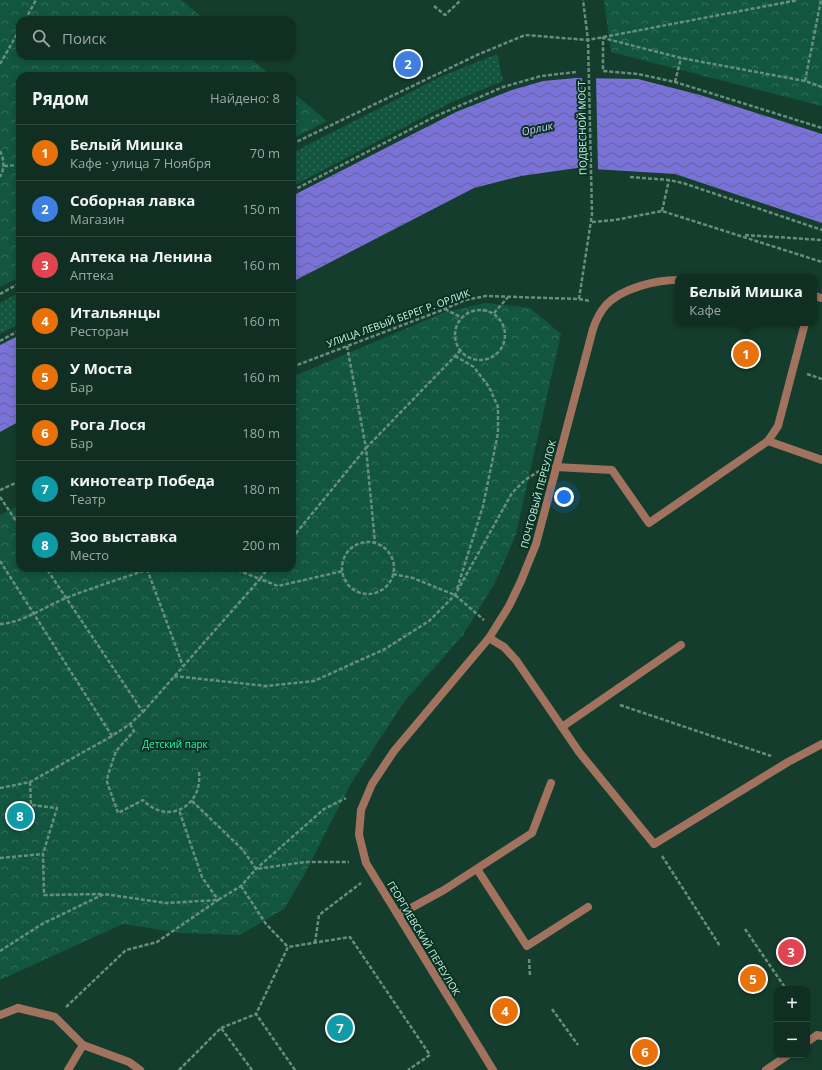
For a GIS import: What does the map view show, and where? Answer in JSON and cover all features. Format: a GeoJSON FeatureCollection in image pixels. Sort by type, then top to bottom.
{"type":"FeatureCollection","features":[{"type":"Feature","properties":{"kind":"street"},"geometry":{"type":"LineString","coordinates":[[607,304],[621,293],[654,282],[675,280]]}},
{"type":"Feature","properties":{"kind":"street","name":"ПОЧТОВЫЙ ПЕРЕУЛОК"},"geometry":{"type":"LineString","coordinates":[[360,810],[372,784],[394,751],[489,638],[509,606],[536,544],[593,329],[598,316],[607,304]]}},
{"type":"Feature","properties":{"kind":"street"},"geometry":{"type":"LineString","coordinates":[[556,467],[612,470],[649,523],[768,441],[778,426],[805,326]]}},
{"type":"Feature","properties":{"kind":"street"},"geometry":{"type":"LineString","coordinates":[[768,441],[822,460]]}},
{"type":"Feature","properties":{"kind":"street"},"geometry":{"type":"LineString","coordinates":[[489,638],[504,647],[516,660],[579,752],[654,844],[788,762],[822,744]]}},
{"type":"Feature","properties":{"kind":"street"},"geometry":{"type":"LineString","coordinates":[[562,727],[681,645]]}},
{"type":"Feature","properties":{"kind":"street"},"geometry":{"type":"LineString","coordinates":[[398,915],[444,890],[532,833],[551,783]]}},
{"type":"Feature","properties":{"kind":"street","name":"ГЕОРГИЕВСКИЙ ПЕРЕУЛОК"},"geometry":{"type":"LineString","coordinates":[[360,810],[359,835],[366,863],[493,1070]]}},
{"type":"Feature","properties":{"kind":"street"},"geometry":{"type":"LineString","coordinates":[[477,869],[527,946],[588,907]]}},
{"type":"Feature","properties":{"kind":"street"},"geometry":{"type":"LineString","coordinates":[[0,1015],[18,1008],[55,1017],[83,1044],[129,1062],[140,1070]]}},
{"type":"Feature","properties":{"kind":"street"},"geometry":{"type":"LineString","coordinates":[[810,1040],[817,1035],[822,1036]]}},
{"type":"Feature","properties":{"kind":"street"},"geometry":{"type":"LineString","coordinates":[[68,1070],[83,1044]]}},
{"type":"Feature","properties":{"kind":"street"},"geometry":{"type":"LineString","coordinates":[[766,1070],[784,1058]]}},
{"type":"Feature","properties":{"kind":"path"},"geometry":{"type":"LineString","coordinates":[[27,16],[36,0]]}},
{"type":"Feature","properties":{"kind":"path"},"geometry":{"type":"LineString","coordinates":[[434,6],[445,16],[461,0]]}},
{"type":"Feature","properties":{"kind":"path"},"geometry":{"type":"LineString","coordinates":[[583,0],[588,40]]}},
{"type":"Feature","properties":{"kind":"path"},"geometry":{"type":"LineString","coordinates":[[296,142],[477,55],[524,36],[588,40],[798,0]]}},
{"type":"Feature","properties":{"kind":"path"},"geometry":{"type":"LineString","coordinates":[[806,81],[821,0]]}},
{"type":"Feature","properties":{"kind":"path"},"geometry":{"type":"LineString","coordinates":[[0,64],[16,36]]}},
{"type":"Feature","properties":{"kind":"path"},"geometry":{"type":"LineString","coordinates":[[603,38],[681,58],[806,81],[822,87]]}},
{"type":"Feature","properties":{"kind":"path"},"geometry":{"type":"LineString","coordinates":[[603,38],[603,71],[638,74],[675,82],[822,128]]}},
{"type":"Feature","properties":{"kind":"path","name":"ПОДВЕСНОЙ МОСТ"},"geometry":{"type":"LineString","coordinates":[[588,40],[592,222]]}},
{"type":"Feature","properties":{"kind":"path"},"geometry":{"type":"LineString","coordinates":[[675,82],[681,58]]}},
{"type":"Feature","properties":{"kind":"path"},"geometry":{"type":"LineString","coordinates":[[296,189],[436,116],[503,87],[541,76],[576,72]]}},
{"type":"Feature","properties":{"kind":"path"},"geometry":{"type":"LineString","coordinates":[[0,151],[4,166],[0,177]]}},
{"type":"Feature","properties":{"kind":"path"},"geometry":{"type":"LineString","coordinates":[[4,166],[16,165]]}},
{"type":"Feature","properties":{"kind":"path"},"geometry":{"type":"LineString","coordinates":[[630,177],[669,180],[682,183],[822,230]]}},
{"type":"Feature","properties":{"kind":"path"},"geometry":{"type":"LineString","coordinates":[[662,211],[669,180]]}},
{"type":"Feature","properties":{"kind":"path"},"geometry":{"type":"LineString","coordinates":[[579,299],[592,222],[615,220],[662,211],[822,262]]}},
{"type":"Feature","properties":{"kind":"path"},"geometry":{"type":"LineString","coordinates":[[740,235],[822,240]]}},
{"type":"Feature","properties":{"kind":"path"},"geometry":{"type":"LineString","coordinates":[[0,294],[16,285]]}},
{"type":"Feature","properties":{"kind":"path","name":"УЛИЦА ЛЕВЫЙ БЕРЕГ Р. ОРЛИК"},"geometry":{"type":"LineString","coordinates":[[296,365],[465,300],[486,296],[510,296],[579,299],[607,304]]}},
{"type":"Feature","properties":{"kind":"path"},"geometry":{"type":"LineString","coordinates":[[494,314],[510,296]]}},
{"type":"Feature","properties":{"kind":"path"},"geometry":{"type":"LineString","coordinates":[[445,309],[462,318]]}},
{"type":"Feature","properties":{"kind":"path"},"geometry":{"type":"LineString","coordinates":[[476,310],[485,310],[494,314],[504,325],[505,333],[502,348],[497,354],[482,360],[467,356],[460,350],[455,334],[457,326],[462,318],[468,313],[476,310]]}},
{"type":"Feature","properties":{"kind":"path"},"geometry":{"type":"LineString","coordinates":[[0,341],[16,332]]}},
{"type":"Feature","properties":{"kind":"path"},"geometry":{"type":"LineString","coordinates":[[347,346],[366,448],[375,543]]}},
{"type":"Feature","properties":{"kind":"path"},"geometry":{"type":"LineString","coordinates":[[296,533],[366,448],[460,350]]}},
{"type":"Feature","properties":{"kind":"path"},"geometry":{"type":"LineString","coordinates":[[455,356],[474,367],[490,387],[498,407],[498,433],[483,506],[455,595]]}},
{"type":"Feature","properties":{"kind":"path"},"geometry":{"type":"LineString","coordinates":[[174,676],[266,686],[314,681],[385,649],[430,621],[455,595],[512,493],[525,480],[537,472],[556,467]]}},
{"type":"Feature","properties":{"kind":"path"},"geometry":{"type":"LineString","coordinates":[[0,490],[16,483]]}},
{"type":"Feature","properties":{"kind":"path"},"geometry":{"type":"LineString","coordinates":[[0,497],[16,521]]}},
{"type":"Feature","properties":{"kind":"path"},"geometry":{"type":"LineString","coordinates":[[360,543],[375,543],[386,548],[394,563],[392,579],[387,586],[373,593],[357,591],[346,580],[343,571],[346,554],[352,547],[360,543]]}},
{"type":"Feature","properties":{"kind":"path"},"geometry":{"type":"LineString","coordinates":[[0,561],[112,736]]}},
{"type":"Feature","properties":{"kind":"path"},"geometry":{"type":"LineString","coordinates":[[242,572],[278,586],[343,571]]}},
{"type":"Feature","properties":{"kind":"path"},"geometry":{"type":"LineString","coordinates":[[49,572],[143,712]]}},
{"type":"Feature","properties":{"kind":"path"},"geometry":{"type":"LineString","coordinates":[[0,624],[34,614],[66,598],[139,572]]}},
{"type":"Feature","properties":{"kind":"path"},"geometry":{"type":"LineString","coordinates":[[148,572],[183,666]]}},
{"type":"Feature","properties":{"kind":"path"},"geometry":{"type":"LineString","coordinates":[[0,788],[30,782],[112,736],[130,724],[143,712],[265,572]]}},
{"type":"Feature","properties":{"kind":"path"},"geometry":{"type":"LineString","coordinates":[[393,574],[413,578],[455,595],[484,620]]}},
{"type":"Feature","properties":{"kind":"path"},"geometry":{"type":"LineString","coordinates":[[603,699],[788,762]]}},
{"type":"Feature","properties":{"kind":"path"},"geometry":{"type":"LineString","coordinates":[[130,724],[134,731],[116,751],[107,782],[118,812],[143,800],[148,806],[163,812],[178,810],[192,801],[197,794],[199,787],[199,772]]}},
{"type":"Feature","properties":{"kind":"path"},"geometry":{"type":"LineString","coordinates":[[30,782],[31,804],[57,808],[43,854],[44,895],[104,894],[166,903],[218,900]]}},
{"type":"Feature","properties":{"kind":"path"},"geometry":{"type":"LineString","coordinates":[[55,1017],[126,950],[157,942],[241,886],[256,869],[324,809],[346,798]]}},
{"type":"Feature","properties":{"kind":"path"},"geometry":{"type":"LineString","coordinates":[[192,801],[243,850],[256,869]]}},
{"type":"Feature","properties":{"kind":"path"},"geometry":{"type":"LineString","coordinates":[[178,810],[202,877],[218,900]]}},
{"type":"Feature","properties":{"kind":"path"},"geometry":{"type":"LineString","coordinates":[[654,844],[720,946]]}},
{"type":"Feature","properties":{"kind":"path"},"geometry":{"type":"LineString","coordinates":[[0,858],[43,854]]}},
{"type":"Feature","properties":{"kind":"path"},"geometry":{"type":"LineString","coordinates":[[256,869],[305,862],[349,862]]}},
{"type":"Feature","properties":{"kind":"path"},"geometry":{"type":"LineString","coordinates":[[315,942],[319,915],[361,883]]}},
{"type":"Feature","properties":{"kind":"path"},"geometry":{"type":"LineString","coordinates":[[241,886],[266,924],[288,947]]}},
{"type":"Feature","properties":{"kind":"path"},"geometry":{"type":"LineString","coordinates":[[0,951],[42,924],[104,894]]}},
{"type":"Feature","properties":{"kind":"path"},"geometry":{"type":"LineString","coordinates":[[745,929],[784,986]]}},
{"type":"Feature","properties":{"kind":"path"},"geometry":{"type":"LineString","coordinates":[[288,947],[350,937],[430,1055],[408,1070]]}},
{"type":"Feature","properties":{"kind":"path"},"geometry":{"type":"LineString","coordinates":[[179,1070],[221,1028],[256,1014],[288,947]]}},
{"type":"Feature","properties":{"kind":"path"},"geometry":{"type":"LineString","coordinates":[[552,1009],[578,1045]]}},
{"type":"Feature","properties":{"kind":"path"},"geometry":{"type":"LineString","coordinates":[[256,1014],[295,1070]]}},
{"type":"Feature","properties":{"kind":"path"},"geometry":{"type":"LineString","coordinates":[[221,1028],[252,1070]]}},
{"type":"Feature","properties":{"kind":"green space"},"geometry":{"type":"Polygon","coordinates":[[[0,0],[181,0],[200,16],[16,16],[16,60],[253,60],[267,72],[16,72],[16,279],[0,287],[0,0]]]}},
{"type":"Feature","properties":{"kind":"green space"},"geometry":{"type":"Polygon","coordinates":[[[604,0],[822,0],[822,106],[611,52],[604,0]]]}},
{"type":"Feature","properties":{"kind":"green space"},"geometry":{"type":"Polygon","coordinates":[[[497,54],[503,81],[452,102],[296,184],[296,151],[442,76],[497,54]]]}},
{"type":"Feature","properties":{"kind":"green space"},"geometry":{"type":"Polygon","coordinates":[[[296,95],[327,121],[296,137],[296,95]]]}},
{"type":"Feature","properties":{"kind":"green space"},"geometry":{"type":"Polygon","coordinates":[[[16,294],[16,325],[0,334],[0,303],[16,294]]]}},
{"type":"Feature","properties":{"kind":"green space","name":"Детский парк"},"geometry":{"type":"Polygon","coordinates":[[[486,303],[530,308],[561,334],[516,534],[495,583],[463,635],[404,702],[350,785],[302,879],[284,909],[240,935],[181,933],[123,924],[0,980],[0,515],[16,507],[16,572],[296,572],[296,375],[445,312],[486,303]]]}},
{"type":"Feature","properties":{"kind":"water","name":"Орлик"},"geometry":{"type":"Polygon","coordinates":[[[576,78],[638,79],[700,95],[822,134],[822,223],[675,174],[577,168],[521,176],[474,188],[296,280],[296,194],[456,112],[512,90],[543,81],[576,78]]]}},
{"type":"Feature","properties":{"kind":"water"},"geometry":{"type":"Polygon","coordinates":[[[16,337],[16,423],[0,432],[0,345],[16,337]]]}},
{"type":"Feature","properties":{"kind":"pier"},"geometry":{"type":"Polygon","coordinates":[[[582,76],[596,77],[598,172],[584,171],[582,76]]]}},
{"type":"Feature","properties":{"kind":"place","name":"Соборная лавка"},"geometry":{"type":"Point","coordinates":[408,64]}},
{"type":"Feature","properties":{"kind":"place","name":"Белый Мишка"},"geometry":{"type":"Point","coordinates":[746,354]}},
{"type":"Feature","properties":{"kind":"place","name":"Зоо выставка"},"geometry":{"type":"Point","coordinates":[20,816]}},
{"type":"Feature","properties":{"kind":"place","name":"Аптека на Ленина"},"geometry":{"type":"Point","coordinates":[791,952]}},
{"type":"Feature","properties":{"kind":"place","name":"У Моста"},"geometry":{"type":"Point","coordinates":[753,979]}},
{"type":"Feature","properties":{"kind":"place","name":"Итальянцы"},"geometry":{"type":"Point","coordinates":[505,1011]}},
{"type":"Feature","properties":{"kind":"place","name":"кинотеатр Победа"},"geometry":{"type":"Point","coordinates":[340,1028]}},
{"type":"Feature","properties":{"kind":"place","name":"Рога Лося"},"geometry":{"type":"Point","coordinates":[645,1052]}}]}
